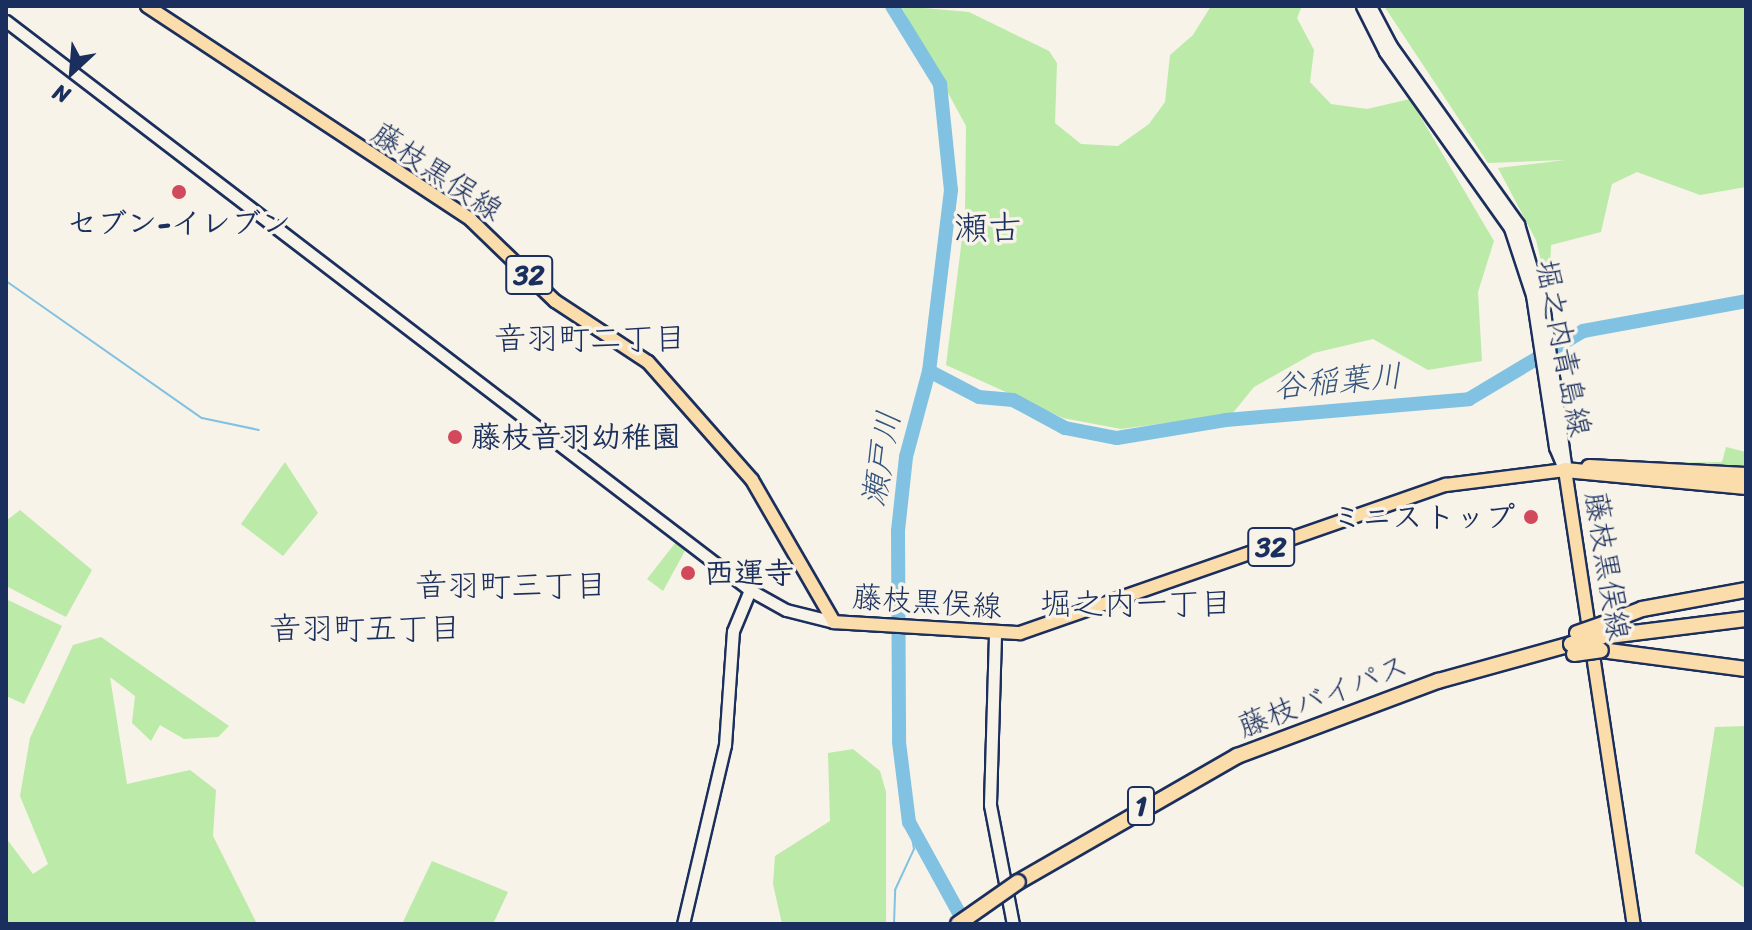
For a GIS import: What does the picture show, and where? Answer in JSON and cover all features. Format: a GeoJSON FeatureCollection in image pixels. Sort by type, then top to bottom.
{"type":"FeatureCollection","features":[{"type":"Feature","properties":{"kind":"highway"},"geometry":{"type":"LineString","coordinates":[[1565,470],[1746,476]]}},
{"type":"Feature","properties":{"kind":"highway"},"geometry":{"type":"LineString","coordinates":[[1565,470],[1746,487]]}},
{"type":"Feature","properties":{"kind":"highway"},"geometry":{"type":"LineString","coordinates":[[1700,485],[1720,476],[1746,476]]}},
{"type":"Feature","properties":{"kind":"highway","name":"1"},"geometry":{"type":"LineString","coordinates":[[1601,637],[1642,609],[1746,590]]}},
{"type":"Feature","properties":{"kind":"highway","name":"藤枝バイパス"},"geometry":{"type":"LineString","coordinates":[[958,924],[1018,882],[1163,794],[1314,724],[1438,681],[1601,637],[1746,619]]}},
{"type":"Feature","properties":{"kind":"highway","name":"1"},"geometry":{"type":"LineString","coordinates":[[1601,637],[1746,669]]}},
{"type":"Feature","properties":{"kind":"main road","name":"藤枝黒俣線"},"geometry":{"type":"LineString","coordinates":[[147,6],[471,220],[555,301],[648,362],[752,480],[834,622],[995,635],[1055,624],[1446,485],[1565,470],[1634,924]]}},
{"type":"Feature","properties":{"kind":"street","name":"堀之内青島線"},"geometry":{"type":"LineString","coordinates":[[1362,6],[1385,52],[1510,228],[1544,340]]}},
{"type":"Feature","properties":{"kind":"street","name":"堀之内青島線"},"geometry":{"type":"LineString","coordinates":[[1370,6],[1391,46],[1518,224],[1544,340],[1565,470]]}},
{"type":"Feature","properties":{"kind":"street"},"geometry":{"type":"LineString","coordinates":[[6,21],[750,590],[786,610],[834,622]]}},
{"type":"Feature","properties":{"kind":"street"},"geometry":{"type":"LineString","coordinates":[[683,924],[725,745],[733,631],[750,590]]}},
{"type":"Feature","properties":{"kind":"street"},"geometry":{"type":"LineString","coordinates":[[995,635],[990,805],[1013,924]]}},
{"type":"Feature","properties":{"kind":"green space"},"geometry":{"type":"Polygon","coordinates":[[[901,6],[969,12],[1049,51],[1057,63],[1055,123],[1081,144],[1118,146],[1149,124],[1165,102],[1170,55],[1193,35],[1211,6],[1302,6],[1297,18],[1314,50],[1310,82],[1331,104],[1367,109],[1410,99],[1494,241],[1478,292],[1482,361],[1428,370],[1373,339],[1314,353],[1254,387],[1232,414],[1121,429],[1063,418],[946,365],[965,215],[966,126],[901,6]]]}},
{"type":"Feature","properties":{"kind":"green space"},"geometry":{"type":"Polygon","coordinates":[[[1384,6],[1746,6],[1746,187],[1700,195],[1637,172],[1612,184],[1601,232],[1551,245],[1549,294],[1536,240],[1498,168],[1566,160],[1488,163],[1384,6]]]}},
{"type":"Feature","properties":{"kind":"green space"},"geometry":{"type":"Polygon","coordinates":[[[1726,447],[1746,452],[1746,471],[1649,463],[1722,462],[1726,447]]]}},
{"type":"Feature","properties":{"kind":"green space"},"geometry":{"type":"Polygon","coordinates":[[[285,462],[318,513],[283,556],[241,524],[285,462]]]}},
{"type":"Feature","properties":{"kind":"green space"},"geometry":{"type":"Polygon","coordinates":[[[20,510],[92,570],[66,617],[6,586],[6,521],[20,510]]]}},
{"type":"Feature","properties":{"kind":"green space"},"geometry":{"type":"Polygon","coordinates":[[[676,542],[686,549],[663,591],[647,579],[676,542]]]}},
{"type":"Feature","properties":{"kind":"green space"},"geometry":{"type":"Polygon","coordinates":[[[6,599],[62,626],[24,704],[6,696],[6,599]]]}},
{"type":"Feature","properties":{"kind":"green space"},"geometry":{"type":"Polygon","coordinates":[[[101,637],[229,726],[218,737],[184,739],[160,725],[151,741],[132,723],[135,696],[110,677],[127,784],[190,770],[216,790],[213,836],[257,924],[6,924],[6,838],[33,874],[48,864],[20,796],[30,738],[73,645],[101,637]]]}},
{"type":"Feature","properties":{"kind":"green space"},"geometry":{"type":"Polygon","coordinates":[[[1746,726],[1746,889],[1695,853],[1715,727],[1746,726]]]}},
{"type":"Feature","properties":{"kind":"green space"},"geometry":{"type":"Polygon","coordinates":[[[853,749],[880,771],[886,792],[886,924],[782,924],[773,884],[775,856],[830,821],[828,753],[853,749]]]}},
{"type":"Feature","properties":{"kind":"green space"},"geometry":{"type":"Polygon","coordinates":[[[432,861],[508,892],[493,924],[402,924],[432,861]]]}},
{"type":"Feature","properties":{"kind":"waterway","name":"瀬戸川"},"geometry":{"type":"LineString","coordinates":[[892,6],[940,84],[951,190],[929,371],[906,457],[898,531],[899,742],[909,822],[965,924]]}},
{"type":"Feature","properties":{"kind":"waterway"},"geometry":{"type":"LineString","coordinates":[[6,281],[202,418],[259,430]]}},
{"type":"Feature","properties":{"kind":"waterway","name":"谷稲葉川"},"geometry":{"type":"LineString","coordinates":[[929,371],[979,397],[1013,400],[1065,428],[1117,438],[1226,420],[1469,399],[1583,331],[1746,301]]}},
{"type":"Feature","properties":{"kind":"waterway"},"geometry":{"type":"LineString","coordinates":[[894,924],[895,890],[914,849],[909,822]]}},
{"type":"Feature","properties":{"kind":"place","name":"セブン-イレブン"},"geometry":{"type":"Point","coordinates":[179,192]}},
{"type":"Feature","properties":{"kind":"place","name":"藤枝音羽幼稚園"},"geometry":{"type":"Point","coordinates":[455,437]}},
{"type":"Feature","properties":{"kind":"place","name":"ミニストップ"},"geometry":{"type":"Point","coordinates":[1531,517]}},
{"type":"Feature","properties":{"kind":"place","name":"西運寺"},"geometry":{"type":"Point","coordinates":[688,573]}},
{"type":"Feature","properties":{"kind":"district","name":"瀬古"},"geometry":{"type":"Point","coordinates":[988,229]}},
{"type":"Feature","properties":{"kind":"district","name":"音羽町二丁目"},"geometry":{"type":"Point","coordinates":[590,339]}},
{"type":"Feature","properties":{"kind":"district","name":"音羽町三丁目"},"geometry":{"type":"Point","coordinates":[511,586]}},
{"type":"Feature","properties":{"kind":"district","name":"堀之内一丁目"},"geometry":{"type":"Point","coordinates":[1136,604]}},
{"type":"Feature","properties":{"kind":"district","name":"音羽町五丁目"},"geometry":{"type":"Point","coordinates":[365,629]}}]}
